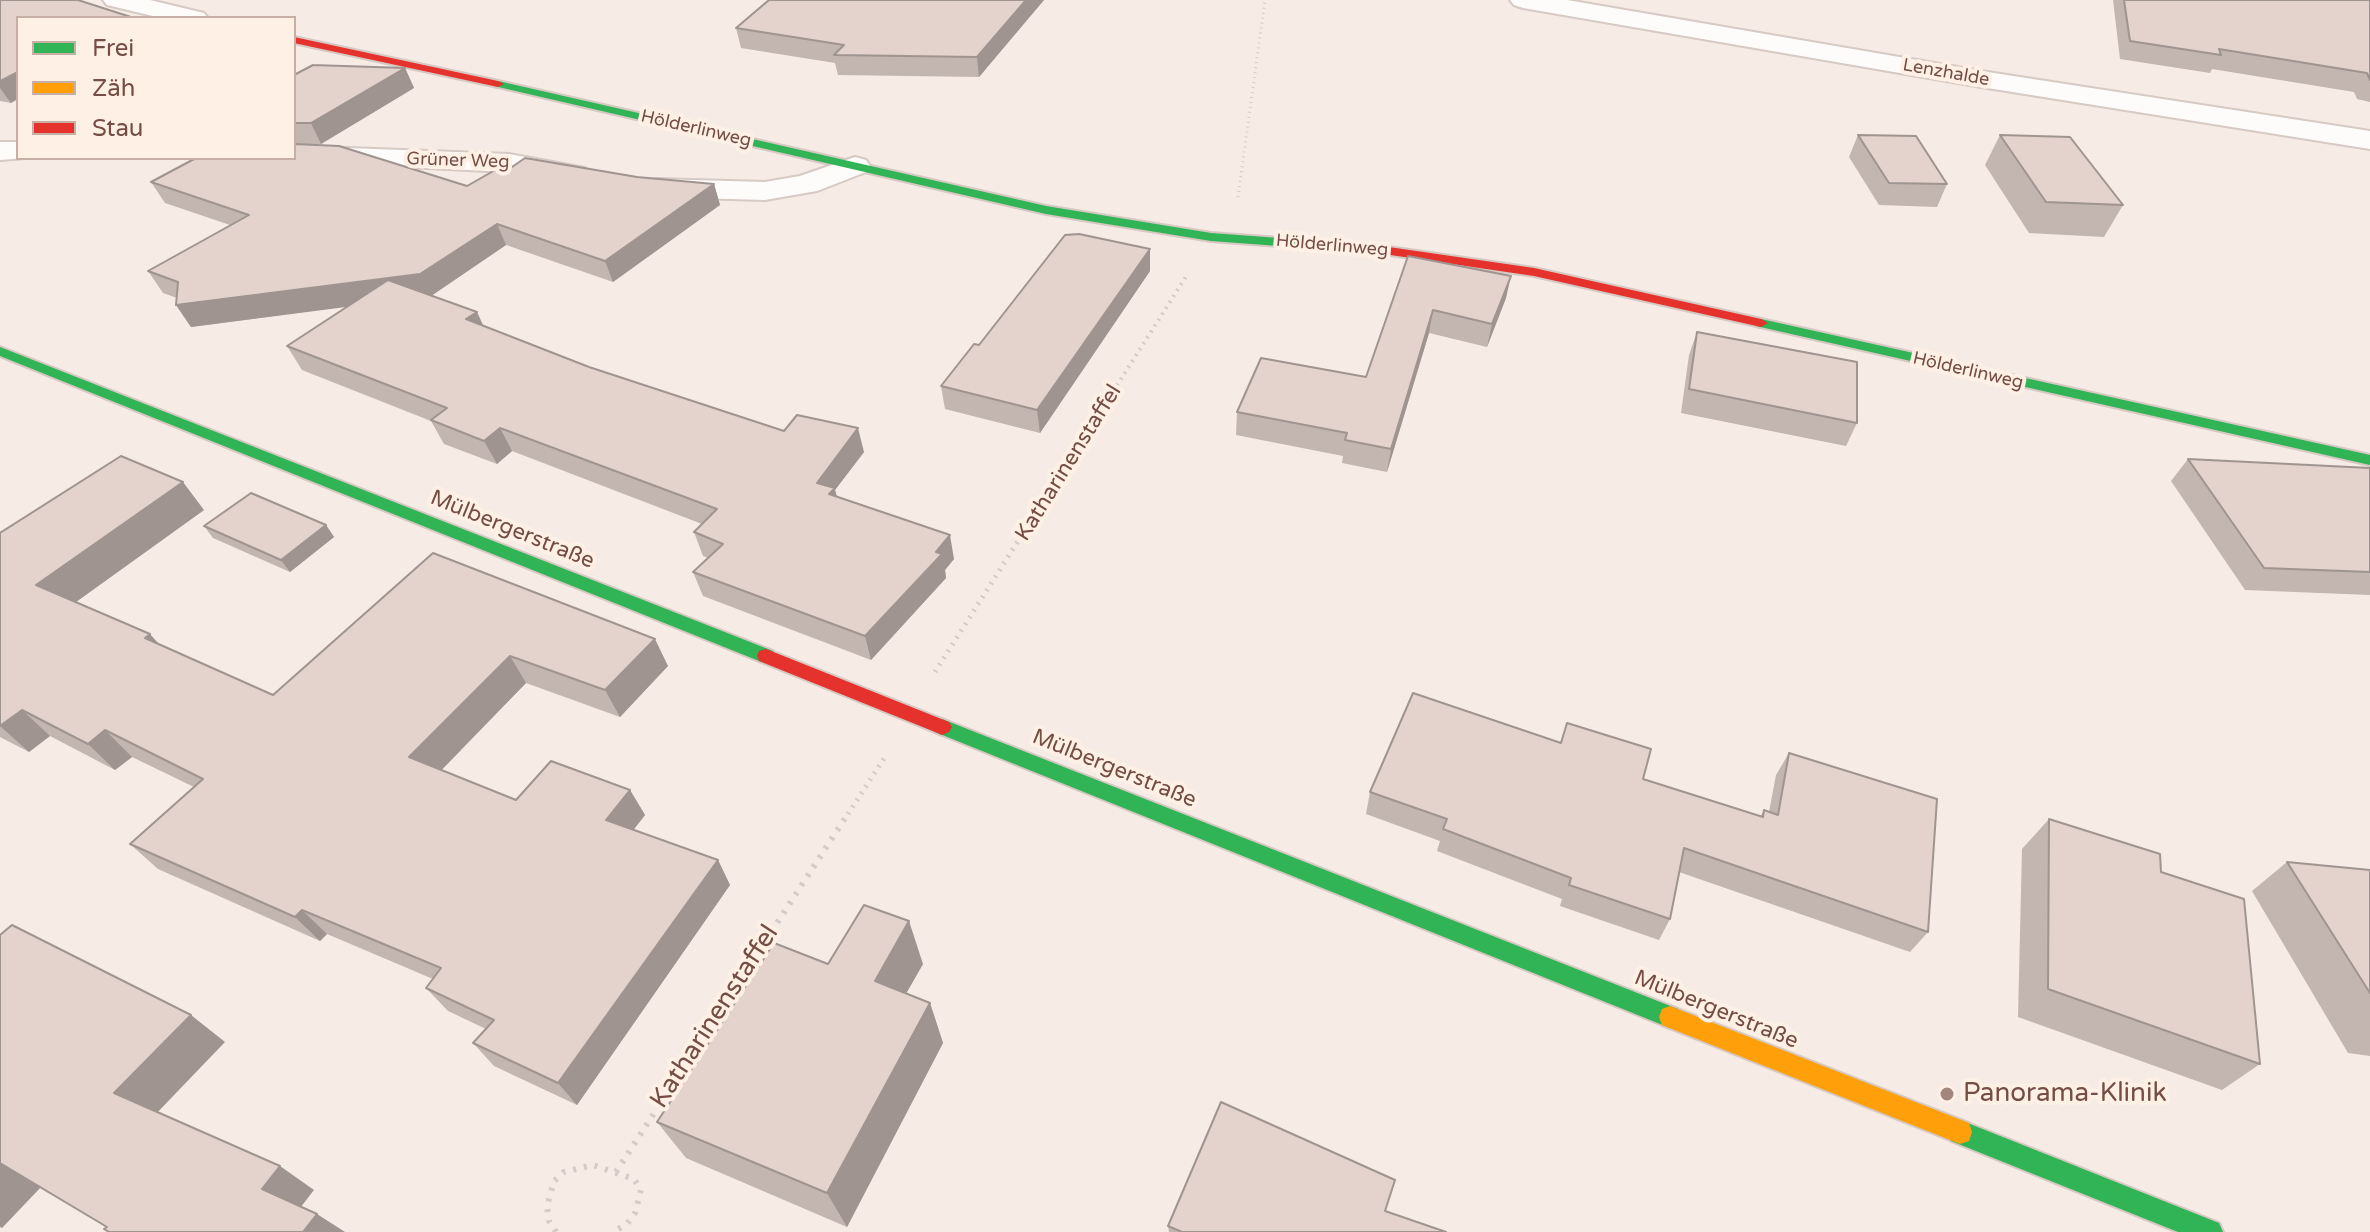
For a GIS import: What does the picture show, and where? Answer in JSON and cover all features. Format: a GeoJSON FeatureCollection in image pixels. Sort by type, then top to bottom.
{"type":"FeatureCollection","features":[{"type":"Feature","properties":{"kind":"street"},"geometry":{"type":"LineString","coordinates":[[116,0],[186,16]]}},
{"type":"Feature","properties":{"kind":"street","name":"Lenzhalde"},"geometry":{"type":"LineString","coordinates":[[1523,0],[2011,84],[2370,140]]}},
{"type":"Feature","properties":{"kind":"street","name":"Hölderlinweg"},"geometry":{"type":"LineString","coordinates":[[296,40],[1086,218],[1211,237],[1387,250],[1534,272],[2370,460]]}},
{"type":"Feature","properties":{"kind":"street","name":"Grüner Weg"},"geometry":{"type":"LineString","coordinates":[[296,155],[509,163],[620,182],[730,192],[806,184],[855,166]]}},
{"type":"Feature","properties":{"kind":"street","name":"Mülbergerstraße"},"geometry":{"type":"LineString","coordinates":[[0,351],[2210,1232]]}},
{"type":"Feature","properties":{"kind":"path"},"geometry":{"type":"LineString","coordinates":[[1231,239],[1265,0]]}},
{"type":"Feature","properties":{"kind":"path","name":"Katharinenstaffel"},"geometry":{"type":"LineString","coordinates":[[933,674],[1211,237]]}},
{"type":"Feature","properties":{"kind":"path","name":"Katharinenstaffel"},"geometry":{"type":"LineString","coordinates":[[616,1172],[886,756]]}},
{"type":"Feature","properties":{"kind":"path"},"geometry":{"type":"LineString","coordinates":[[556,1232],[549,1221],[547,1206],[554,1181],[564,1172],[593,1165],[634,1179],[641,1190],[640,1201],[627,1224],[613,1232]]}},
{"type":"Feature","properties":{"kind":"building"},"geometry":{"type":"Polygon","coordinates":[[[0,0],[78,0],[128,16],[16,16],[16,73],[0,81],[0,0]]]}},
{"type":"Feature","properties":{"kind":"building"},"geometry":{"type":"Polygon","coordinates":[[[769,0],[1026,0],[977,57],[834,55],[844,45],[736,28],[769,0]]]}},
{"type":"Feature","properties":{"kind":"building"},"geometry":{"type":"Polygon","coordinates":[[[2124,0],[2370,0],[2370,80],[2367,73],[2219,49],[2221,55],[2130,41],[2124,0]]]}},
{"type":"Feature","properties":{"kind":"building"},"geometry":{"type":"Polygon","coordinates":[[[313,65],[405,68],[311,123],[296,123],[296,74],[313,65]]]}},
{"type":"Feature","properties":{"kind":"building"},"geometry":{"type":"Polygon","coordinates":[[[1858,135],[1916,136],[1947,184],[1889,183],[1858,135]]]}},
{"type":"Feature","properties":{"kind":"building"},"geometry":{"type":"Polygon","coordinates":[[[2000,135],[2070,137],[2123,205],[2046,202],[2000,135]]]}},
{"type":"Feature","properties":{"kind":"building"},"geometry":{"type":"Polygon","coordinates":[[[296,144],[339,146],[467,186],[504,165],[512,167],[525,158],[637,177],[714,184],[605,261],[497,224],[420,274],[176,305],[178,282],[148,271],[249,215],[151,182],[192,160],[296,160],[296,144]]]}},
{"type":"Feature","properties":{"kind":"building"},"geometry":{"type":"Polygon","coordinates":[[[1079,234],[1150,249],[1037,410],[941,386],[974,344],[979,345],[1065,235],[1079,234]]]}},
{"type":"Feature","properties":{"kind":"building"},"geometry":{"type":"Polygon","coordinates":[[[1408,256],[1511,276],[1492,324],[1433,310],[1391,449],[1345,440],[1347,433],[1237,412],[1261,358],[1366,377],[1408,256]]]}},
{"type":"Feature","properties":{"kind":"building"},"geometry":{"type":"Polygon","coordinates":[[[388,280],[477,312],[466,319],[589,367],[784,431],[797,415],[858,428],[817,483],[835,488],[829,494],[950,535],[936,552],[942,554],[865,636],[693,572],[723,544],[694,532],[717,509],[500,428],[484,441],[431,420],[447,408],[287,346],[388,280]]]}},
{"type":"Feature","properties":{"kind":"building"},"geometry":{"type":"Polygon","coordinates":[[[1697,332],[1857,362],[1857,423],[1689,389],[1697,332]]]}},
{"type":"Feature","properties":{"kind":"building"},"geometry":{"type":"Polygon","coordinates":[[[121,456],[183,482],[36,585],[150,634],[145,638],[273,695],[433,553],[655,639],[605,690],[510,656],[409,757],[516,800],[551,761],[630,790],[606,820],[718,860],[558,1083],[473,1043],[494,1020],[426,988],[441,968],[302,910],[295,917],[130,844],[203,779],[105,730],[88,744],[22,710],[0,726],[0,533],[121,456]]]}},
{"type":"Feature","properties":{"kind":"building"},"geometry":{"type":"Polygon","coordinates":[[[2188,459],[2370,468],[2370,572],[2264,568],[2188,459]]]}},
{"type":"Feature","properties":{"kind":"building"},"geometry":{"type":"Polygon","coordinates":[[[251,493],[326,525],[281,560],[204,526],[251,493]]]}},
{"type":"Feature","properties":{"kind":"building"},"geometry":{"type":"Polygon","coordinates":[[[1413,693],[1561,743],[1567,723],[1651,749],[1643,779],[1763,817],[1764,810],[1778,815],[1789,753],[1937,799],[1928,932],[1684,848],[1670,919],[1569,885],[1571,878],[1443,829],[1447,819],[1370,792],[1413,693]]]}},
{"type":"Feature","properties":{"kind":"building"},"geometry":{"type":"Polygon","coordinates":[[[2049,819],[2160,854],[2161,872],[2244,899],[2260,1064],[2048,989],[2049,819]]]}},
{"type":"Feature","properties":{"kind":"building"},"geometry":{"type":"Polygon","coordinates":[[[2287,862],[2370,870],[2370,993],[2287,862]]]}},
{"type":"Feature","properties":{"kind":"building"},"geometry":{"type":"Polygon","coordinates":[[[864,905],[909,921],[875,981],[930,1003],[827,1193],[657,1122],[774,943],[828,964],[864,905]]]}},
{"type":"Feature","properties":{"kind":"building"},"geometry":{"type":"Polygon","coordinates":[[[12,925],[191,1015],[114,1093],[280,1166],[262,1189],[317,1214],[303,1232],[109,1232],[104,1229],[107,1227],[0,1163],[0,935],[12,925]]]}},
{"type":"Feature","properties":{"kind":"building"},"geometry":{"type":"Polygon","coordinates":[[[1221,1102],[1395,1180],[1385,1211],[1446,1232],[1182,1232],[1168,1226],[1221,1102]]]}},
{"type":"Feature","properties":{"kind":"traffic: fast"},"geometry":{"type":"LineString","coordinates":[[498,84],[1046,210],[1211,237],[1375,249]]}},
{"type":"Feature","properties":{"kind":"traffic: fast"},"geometry":{"type":"LineString","coordinates":[[1761,323],[2370,460]]}},
{"type":"Feature","properties":{"kind":"traffic: fast"},"geometry":{"type":"LineString","coordinates":[[0,351],[766,656]]}},
{"type":"Feature","properties":{"kind":"traffic: fast"},"geometry":{"type":"LineString","coordinates":[[942,727],[1670,1017]]}},
{"type":"Feature","properties":{"kind":"traffic: fast"},"geometry":{"type":"LineString","coordinates":[[1960,1132],[2210,1232]]}},
{"type":"Feature","properties":{"kind":"traffic: slow"},"geometry":{"type":"LineString","coordinates":[[1670,1017],[1960,1132]]}},
{"type":"Feature","properties":{"kind":"traffic: jam"},"geometry":{"type":"LineString","coordinates":[[296,40],[498,84]]}},
{"type":"Feature","properties":{"kind":"traffic: jam"},"geometry":{"type":"LineString","coordinates":[[1375,249],[1534,272],[1761,323]]}},
{"type":"Feature","properties":{"kind":"traffic: jam"},"geometry":{"type":"LineString","coordinates":[[766,656],[942,727]]}},
{"type":"Feature","properties":{"kind":"place","name":"Panorama-Klinik"},"geometry":{"type":"Point","coordinates":[1947,1094]}}]}
